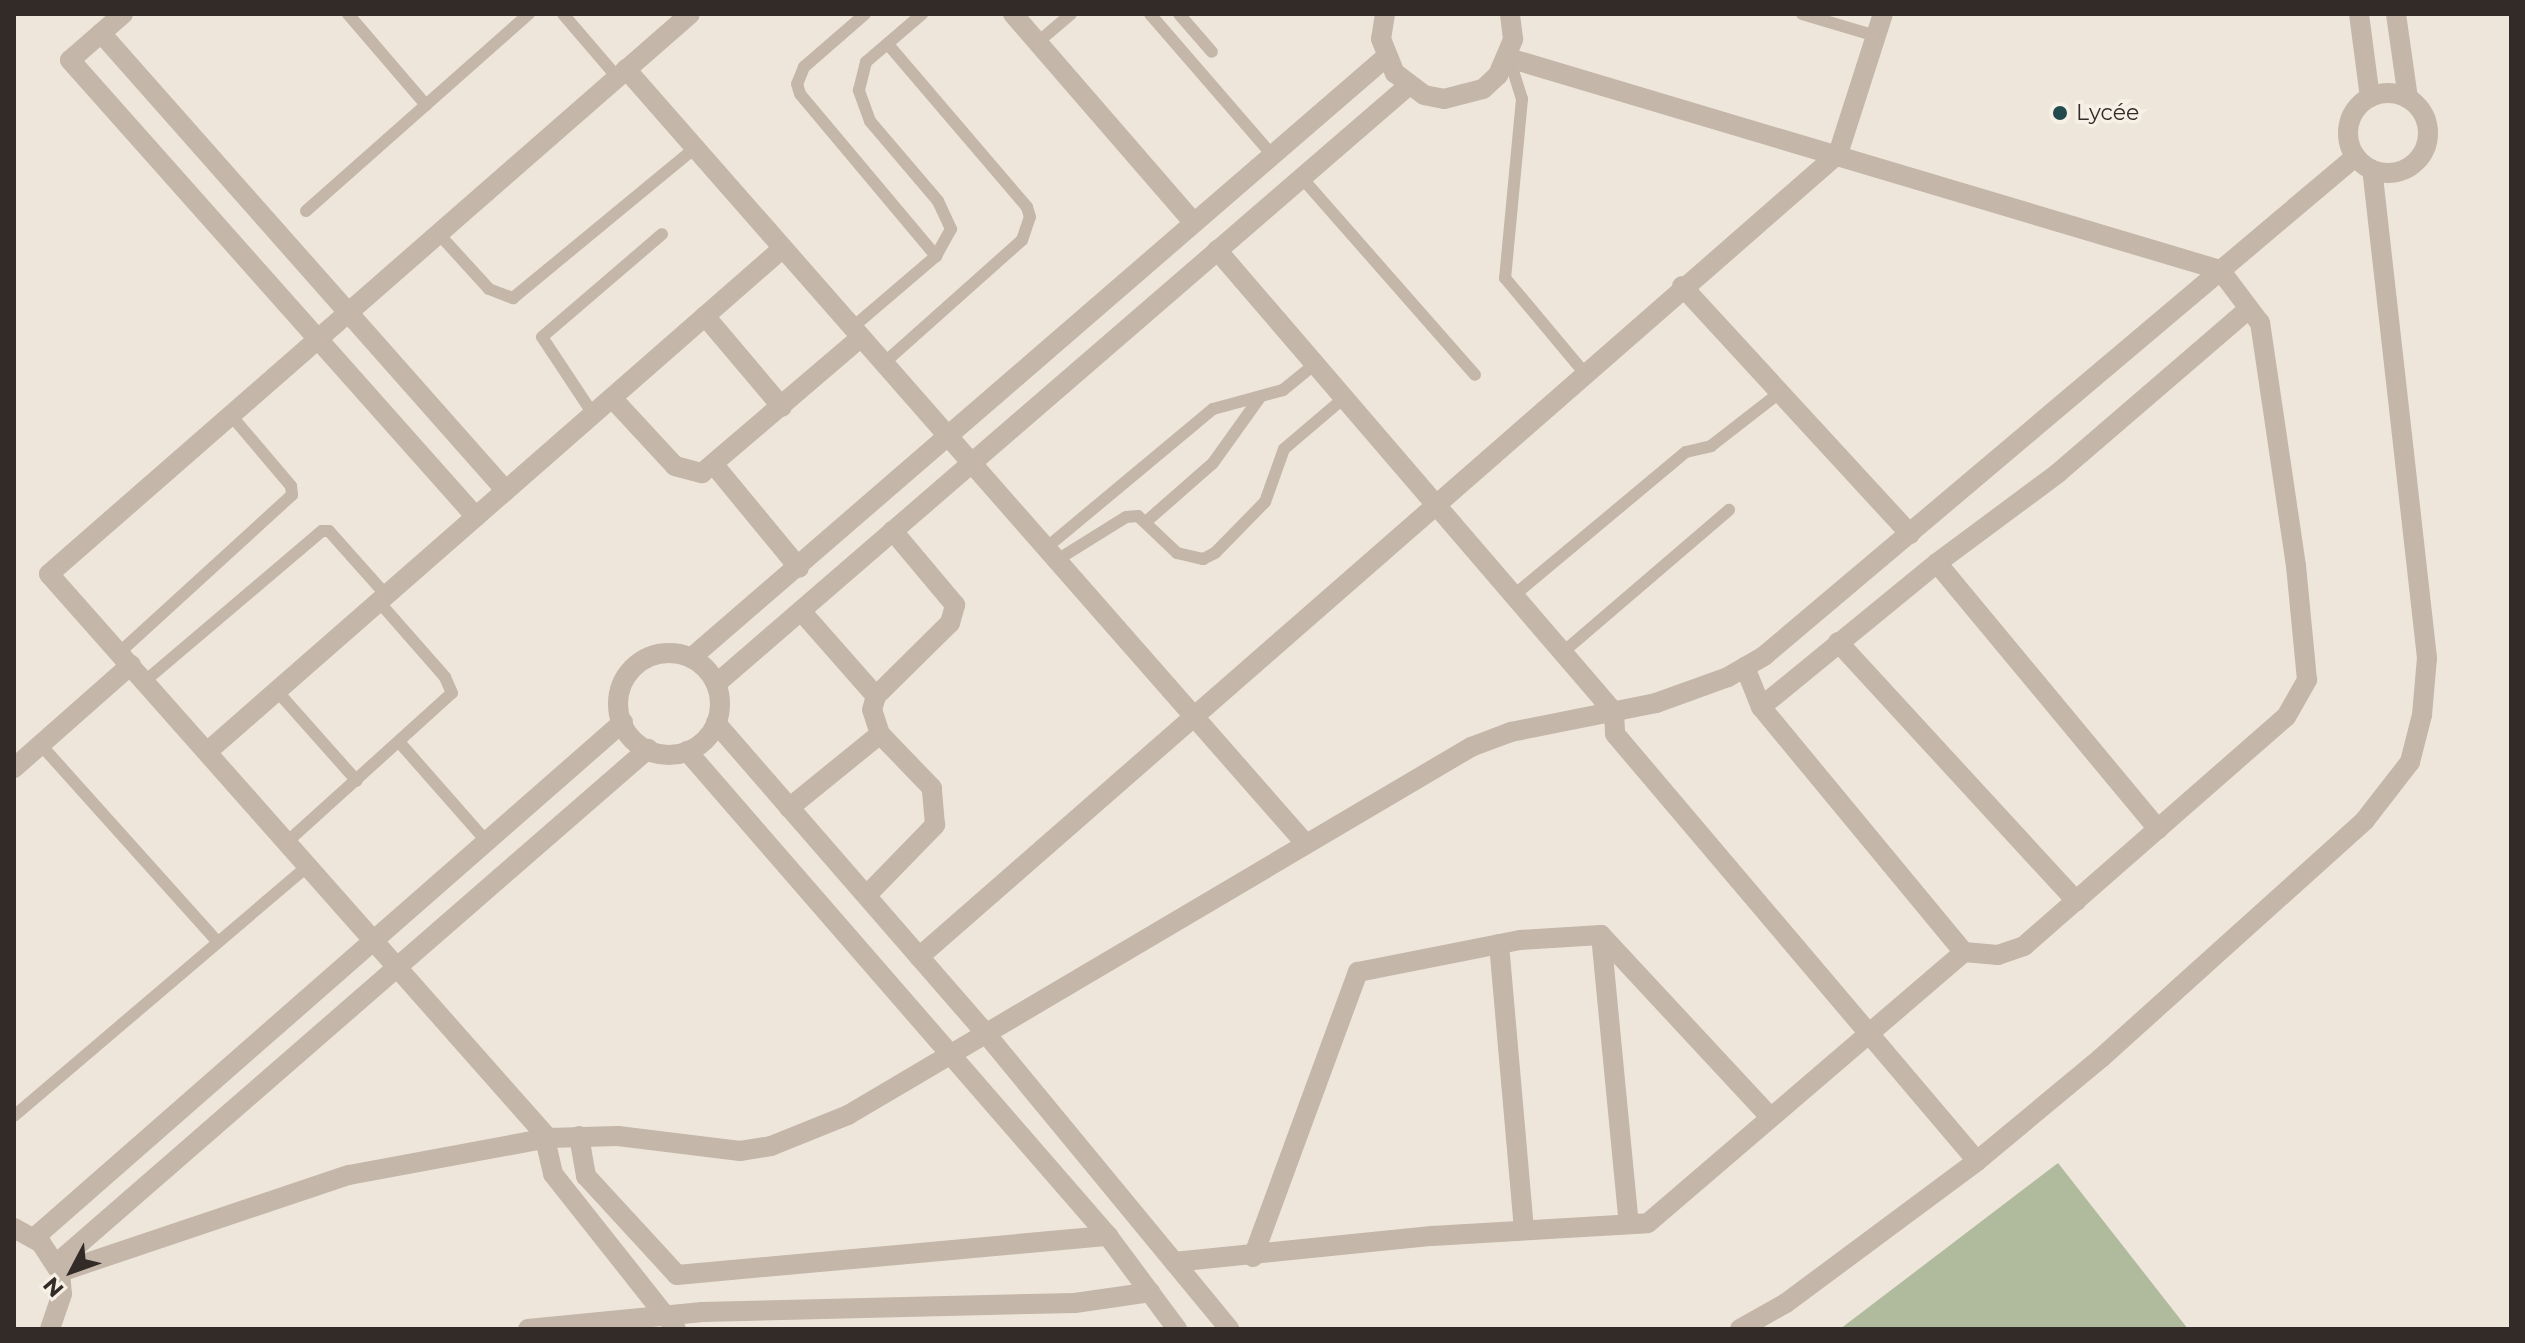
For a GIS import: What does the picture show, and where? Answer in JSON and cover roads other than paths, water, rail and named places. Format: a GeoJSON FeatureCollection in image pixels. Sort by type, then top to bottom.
{"type":"FeatureCollection","features":[{"type":"Feature","properties":{"kind":"street"},"geometry":{"type":"LineString","coordinates":[[123,14],[70,60],[476,517]]}},
{"type":"Feature","properties":{"kind":"street"},"geometry":{"type":"LineString","coordinates":[[671,1322],[553,1174],[547,1138],[49,574],[690,14]]}},
{"type":"Feature","properties":{"kind":"street"},"geometry":{"type":"LineString","coordinates":[[1013,14],[1193,222]]}},
{"type":"Feature","properties":{"kind":"street"},"geometry":{"type":"LineString","coordinates":[[1385,14],[1386,57],[1408,86],[1444,99],[1464,97],[1483,89],[1509,58],[1510,14]]}},
{"type":"Feature","properties":{"kind":"street"},"geometry":{"type":"LineString","coordinates":[[919,957],[1437,508],[1587,376],[1682,286],[1838,154],[1883,14]]}},
{"type":"Feature","properties":{"kind":"street"},"geometry":{"type":"LineString","coordinates":[[2359,14],[2370,97]]}},
{"type":"Feature","properties":{"kind":"street"},"geometry":{"type":"LineString","coordinates":[[2364,163],[2399,172],[2411,166],[2427,145],[2425,118],[2408,98],[2396,14]]}},
{"type":"Feature","properties":{"kind":"street"},"geometry":{"type":"LineString","coordinates":[[101,33],[506,491]]}},
{"type":"Feature","properties":{"kind":"street"},"geometry":{"type":"LineString","coordinates":[[691,658],[799,568],[1386,57]]}},
{"type":"Feature","properties":{"kind":"street"},"geometry":{"type":"LineString","coordinates":[[1174,1262],[1253,1257],[1524,1229],[1648,1223],[1867,1031],[1964,952],[1998,955],[2024,946],[2286,717],[2307,680],[2296,566],[2260,323],[2220,270],[1509,58]]}},
{"type":"Feature","properties":{"kind":"street"},"geometry":{"type":"LineString","coordinates":[[621,73],[695,148],[1305,843]]}},
{"type":"Feature","properties":{"kind":"street"},"geometry":{"type":"LineString","coordinates":[[716,684],[1408,86]]}},
{"type":"Feature","properties":{"kind":"street"},"geometry":{"type":"LineString","coordinates":[[1740,1329],[1786,1303],[1977,1161],[2101,1058],[2365,820],[2410,762],[2422,715],[2427,658],[2364,163],[2349,127],[2360,104],[2370,97],[2383,93],[2408,98]]}},
{"type":"Feature","properties":{"kind":"street"},"geometry":{"type":"LineString","coordinates":[[58,1268],[349,1175],[547,1138],[618,1136],[721,1152],[771,1146],[848,1115],[953,1056],[1305,843],[1471,747],[1511,732],[1666,700],[1745,667],[1804,626],[2220,270],[2364,163]]}},
{"type":"Feature","properties":{"kind":"street"},"geometry":{"type":"LineString","coordinates":[[207,752],[783,248]]}},
{"type":"Feature","properties":{"kind":"street"},"geometry":{"type":"LineString","coordinates":[[1217,250],[1614,712],[1615,734],[1977,1161]]}},
{"type":"Feature","properties":{"kind":"street"},"geometry":{"type":"LineString","coordinates":[[1682,286],[1782,391],[1910,534]]}},
{"type":"Feature","properties":{"kind":"street"},"geometry":{"type":"LineString","coordinates":[[1761,707],[1937,563],[2058,473],[2249,309]]}},
{"type":"Feature","properties":{"kind":"street"},"geometry":{"type":"LineString","coordinates":[[705,316],[782,407]]}},
{"type":"Feature","properties":{"kind":"street"},"geometry":{"type":"LineString","coordinates":[[612,398],[675,466],[702,473],[715,466],[782,407],[857,332]]}},
{"type":"Feature","properties":{"kind":"street"},"geometry":{"type":"LineString","coordinates":[[715,466],[799,568]]}},
{"type":"Feature","properties":{"kind":"street"},"geometry":{"type":"LineString","coordinates":[[867,895],[935,825],[932,788],[880,734],[872,710],[876,696],[950,623],[955,605],[893,531]]}},
{"type":"Feature","properties":{"kind":"street"},"geometry":{"type":"LineString","coordinates":[[1937,563],[2158,829]]}},
{"type":"Feature","properties":{"kind":"street"},"geometry":{"type":"LineString","coordinates":[[801,611],[876,696]]}},
{"type":"Feature","properties":{"kind":"street"},"geometry":{"type":"LineString","coordinates":[[1838,642],[2076,901]]}},
{"type":"Feature","properties":{"kind":"street"},"geometry":{"type":"LineString","coordinates":[[665,653],[691,658],[716,684],[716,723],[702,742],[687,751],[670,755],[648,749],[623,722],[619,695],[636,665],[665,653]]}},
{"type":"Feature","properties":{"kind":"street"},"geometry":{"type":"LineString","coordinates":[[14,768],[41,745],[125,659]]}},
{"type":"Feature","properties":{"kind":"street"},"geometry":{"type":"LineString","coordinates":[[1745,667],[1761,707],[1964,952]]}},
{"type":"Feature","properties":{"kind":"street"},"geometry":{"type":"LineString","coordinates":[[34,1238],[623,722]]}},
{"type":"Feature","properties":{"kind":"street"},"geometry":{"type":"LineString","coordinates":[[716,723],[987,1035],[1229,1329]]}},
{"type":"Feature","properties":{"kind":"street"},"geometry":{"type":"LineString","coordinates":[[789,808],[880,734]]}},
{"type":"Feature","properties":{"kind":"street"},"geometry":{"type":"LineString","coordinates":[[58,1268],[648,749]]}},
{"type":"Feature","properties":{"kind":"street"},"geometry":{"type":"LineString","coordinates":[[687,751],[1108,1236],[1177,1329]]}},
{"type":"Feature","properties":{"kind":"street"},"geometry":{"type":"LineString","coordinates":[[1601,935],[1770,1117]]}},
{"type":"Feature","properties":{"kind":"street"},"geometry":{"type":"LineString","coordinates":[[1253,1257],[1358,972],[1499,944],[1601,935]]}},
{"type":"Feature","properties":{"kind":"street"},"geometry":{"type":"LineString","coordinates":[[1601,935],[1629,1224]]}},
{"type":"Feature","properties":{"kind":"street"},"geometry":{"type":"LineString","coordinates":[[1499,944],[1524,1229]]}},
{"type":"Feature","properties":{"kind":"street"},"geometry":{"type":"LineString","coordinates":[[579,1136],[586,1176],[677,1275],[1108,1236]]}},
{"type":"Feature","properties":{"kind":"street"},"geometry":{"type":"LineString","coordinates":[[14,1228],[34,1238],[58,1268],[62,1294],[50,1329]]}},
{"type":"Feature","properties":{"kind":"street"},"geometry":{"type":"LineString","coordinates":[[528,1329],[1075,1303],[1150,1292]]}},
{"type":"Feature","properties":{"kind":"lane"},"geometry":{"type":"LineString","coordinates":[[348,14],[426,105]]}},
{"type":"Feature","properties":{"kind":"lane"},"geometry":{"type":"LineString","coordinates":[[306,211],[529,14]]}},
{"type":"Feature","properties":{"kind":"lane"},"geometry":{"type":"LineString","coordinates":[[563,14],[621,73]]}},
{"type":"Feature","properties":{"kind":"lane"},"geometry":{"type":"LineString","coordinates":[[865,14],[804,67],[797,84],[800,94],[936,256]]}},
{"type":"Feature","properties":{"kind":"lane"},"geometry":{"type":"LineString","coordinates":[[857,332],[936,256],[951,229],[948,215],[862,106],[860,76],[866,62],[922,14]]}},
{"type":"Feature","properties":{"kind":"lane"},"geometry":{"type":"LineString","coordinates":[[1038,42],[1071,14]]}},
{"type":"Feature","properties":{"kind":"lane"},"geometry":{"type":"LineString","coordinates":[[1150,14],[1272,155]]}},
{"type":"Feature","properties":{"kind":"lane"},"geometry":{"type":"LineString","coordinates":[[1179,14],[1212,52]]}},
{"type":"Feature","properties":{"kind":"lane"},"geometry":{"type":"LineString","coordinates":[[1802,14],[1876,36]]}},
{"type":"Feature","properties":{"kind":"lane"},"geometry":{"type":"LineString","coordinates":[[884,363],[1022,240],[1030,217],[888,44]]}},
{"type":"Feature","properties":{"kind":"lane"},"geometry":{"type":"LineString","coordinates":[[1509,58],[1522,99],[1505,278],[1587,376]]}},
{"type":"Feature","properties":{"kind":"lane"},"geometry":{"type":"LineString","coordinates":[[437,232],[489,289],[513,298],[695,148]]}},
{"type":"Feature","properties":{"kind":"lane"},"geometry":{"type":"LineString","coordinates":[[1302,178],[1475,375]]}},
{"type":"Feature","properties":{"kind":"lane"},"geometry":{"type":"LineString","coordinates":[[593,414],[542,337],[662,234]]}},
{"type":"Feature","properties":{"kind":"lane"},"geometry":{"type":"LineString","coordinates":[[1051,554],[1213,409],[1283,390],[1315,364]]}},
{"type":"Feature","properties":{"kind":"lane"},"geometry":{"type":"LineString","coordinates":[[1513,596],[1686,452],[1711,446],[1782,391]]}},
{"type":"Feature","properties":{"kind":"lane"},"geometry":{"type":"LineString","coordinates":[[1148,520],[1213,463],[1261,396]]}},
{"type":"Feature","properties":{"kind":"lane"},"geometry":{"type":"LineString","coordinates":[[1051,554],[1126,517],[1148,520],[1177,553],[1203,559],[1215,553],[1265,502],[1284,449],[1344,398]]}},
{"type":"Feature","properties":{"kind":"lane"},"geometry":{"type":"LineString","coordinates":[[125,659],[292,495],[291,486],[230,414]]}},
{"type":"Feature","properties":{"kind":"lane"},"geometry":{"type":"LineString","coordinates":[[1562,653],[1729,510]]}},
{"type":"Feature","properties":{"kind":"lane"},"geometry":{"type":"LineString","coordinates":[[145,681],[322,531],[329,531],[445,677],[452,693],[287,842]]}},
{"type":"Feature","properties":{"kind":"lane"},"geometry":{"type":"LineString","coordinates":[[277,691],[357,781]]}},
{"type":"Feature","properties":{"kind":"lane"},"geometry":{"type":"LineString","coordinates":[[400,743],[486,841]]}},
{"type":"Feature","properties":{"kind":"lane"},"geometry":{"type":"LineString","coordinates":[[41,745],[217,941]]}},
{"type":"Feature","properties":{"kind":"lane"},"geometry":{"type":"LineString","coordinates":[[14,1116],[308,866]]}},
{"type":"Feature","properties":{"kind":"place","name":"Lycée"},"geometry":{"type":"Point","coordinates":[2060,113]}}]}
